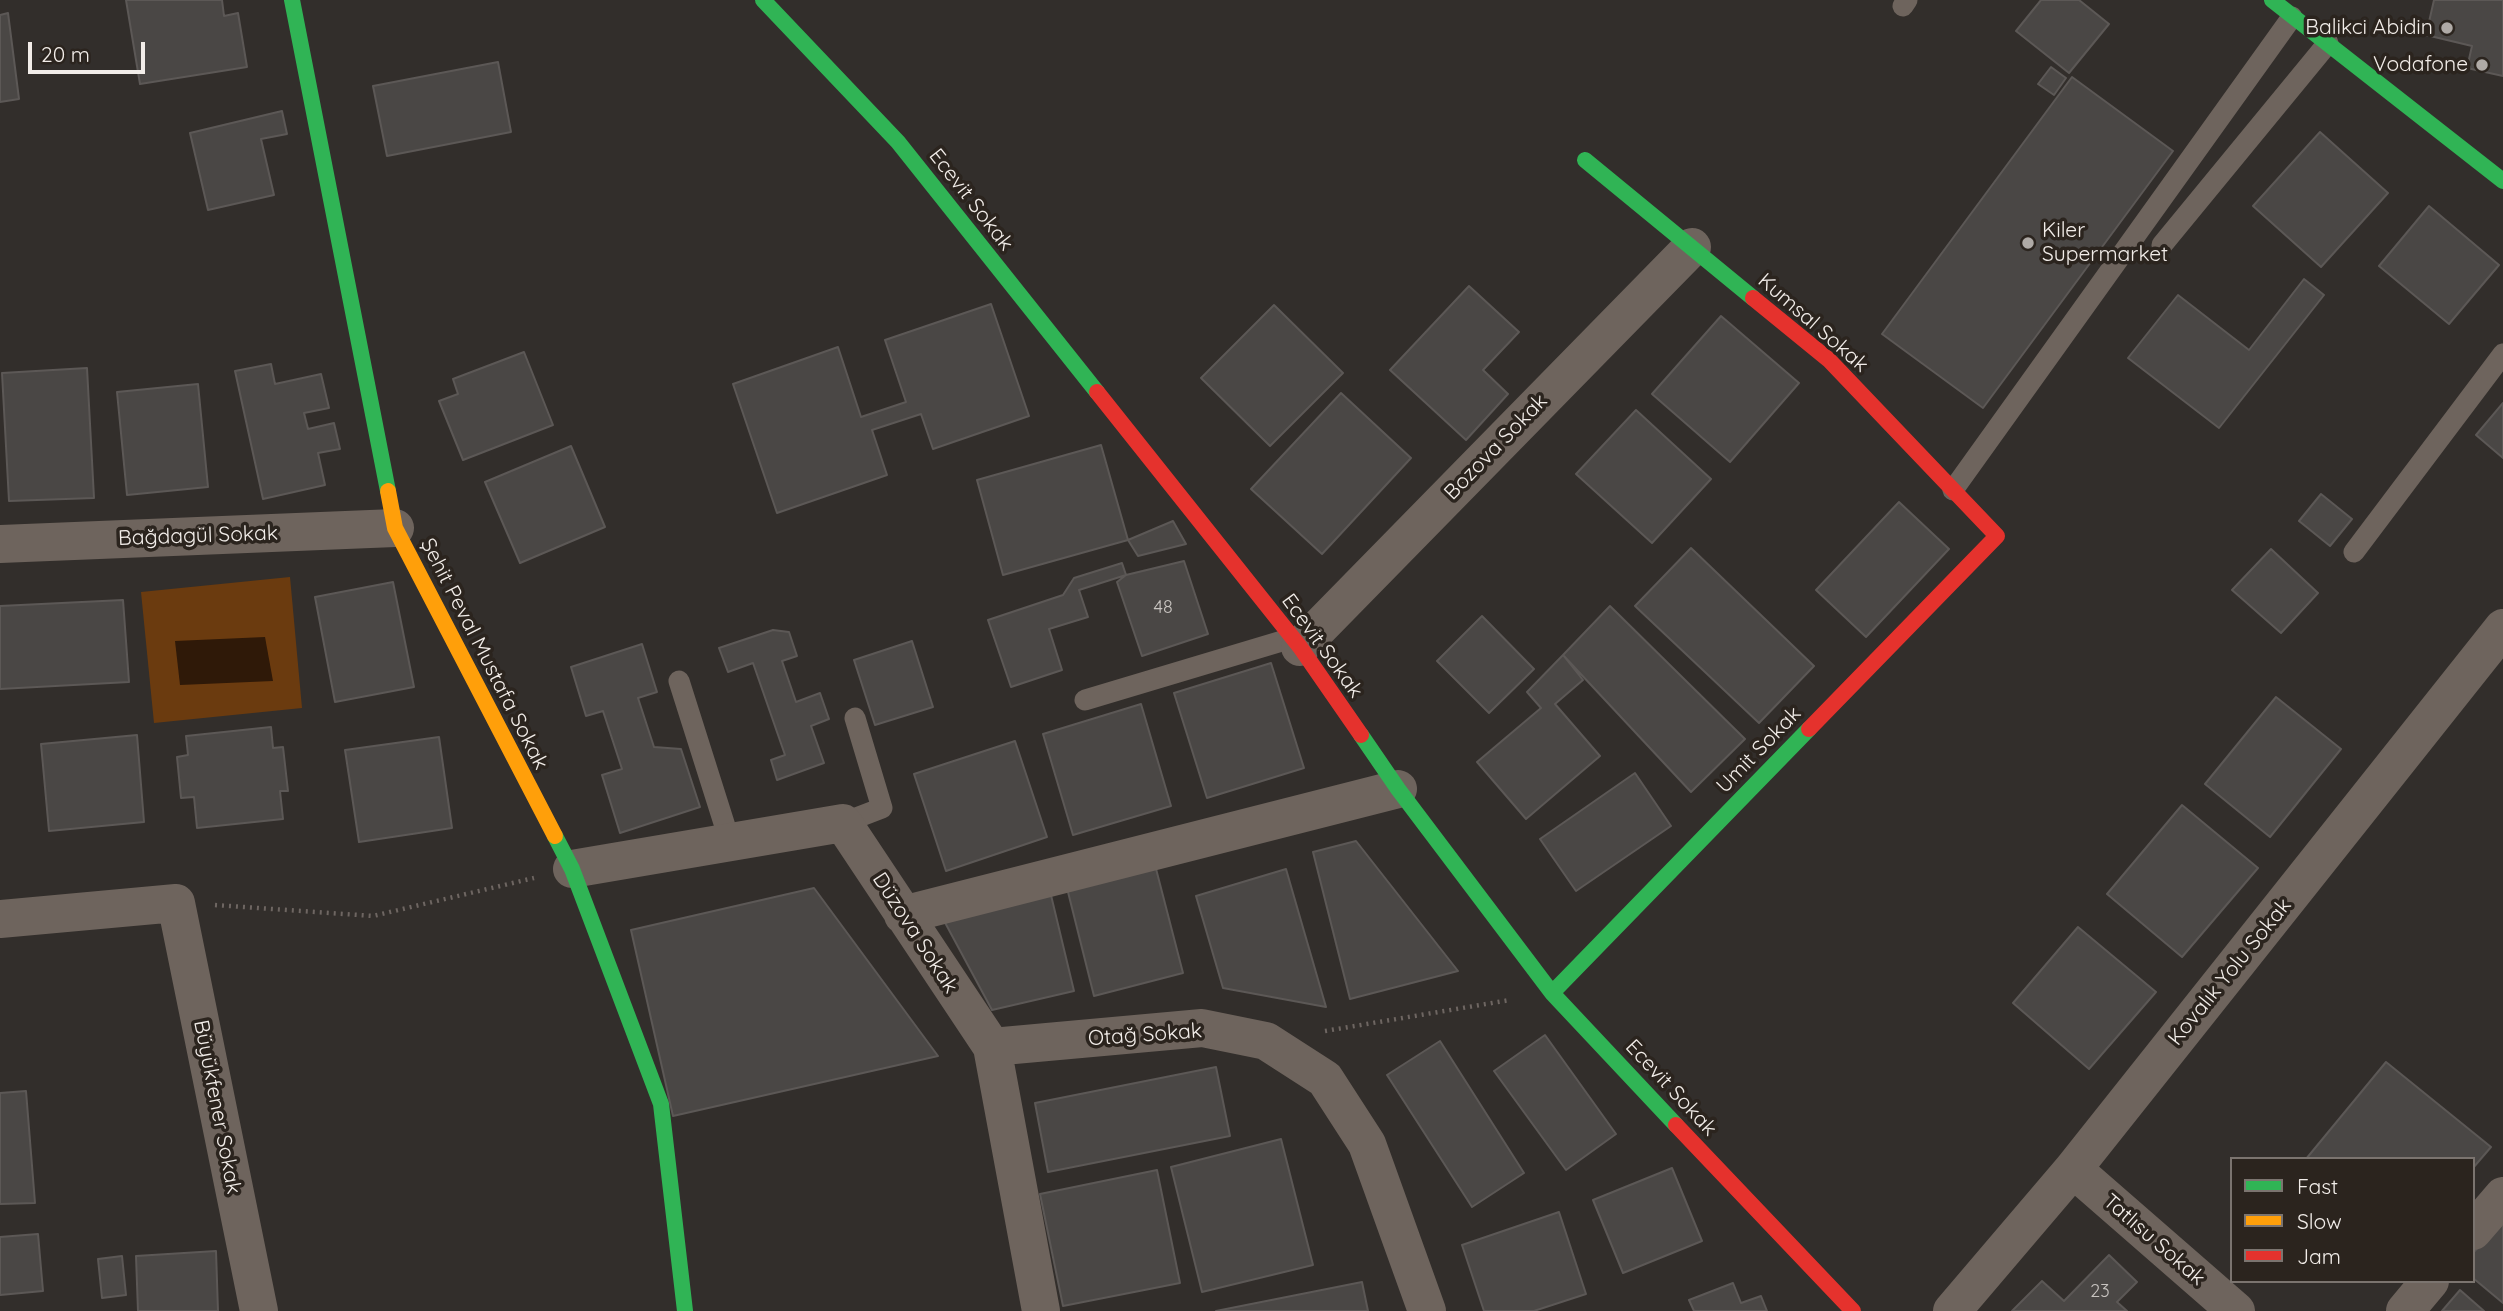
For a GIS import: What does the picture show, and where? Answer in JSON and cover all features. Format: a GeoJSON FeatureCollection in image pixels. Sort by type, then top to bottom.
{"type":"FeatureCollection","features":[{"type":"Feature","properties":{"kind":"street","name":"Şehit Peval Mustafa Sokak"},"geometry":{"type":"LineString","coordinates":[[292,0],[395,528],[572,869],[661,1104],[684,1311]]}},
{"type":"Feature","properties":{"kind":"street","name":"Ecevit Sokak"},"geometry":{"type":"LineString","coordinates":[[764,0],[898,142],[1296,643],[1398,789],[1552,993],[1853,1311]]}},
{"type":"Feature","properties":{"kind":"street"},"geometry":{"type":"LineString","coordinates":[[2272,0],[2503,181]]}},
{"type":"Feature","properties":{"kind":"street","name":"Kumsal Sokak"},"geometry":{"type":"LineString","coordinates":[[1585,160],[1829,360],[1997,536]]}},
{"type":"Feature","properties":{"kind":"street","name":"Bozova Sokak"},"geometry":{"type":"LineString","coordinates":[[1296,643],[1692,247]]}},
{"type":"Feature","properties":{"kind":"street","name":"Bağdagül Sokak"},"geometry":{"type":"LineString","coordinates":[[0,544],[395,528]]}},
{"type":"Feature","properties":{"kind":"street","name":"Umit Sokak"},"geometry":{"type":"LineString","coordinates":[[1552,993],[1997,536]]}},
{"type":"Feature","properties":{"kind":"street","name":"Kovalık Yolu Sokak"},"geometry":{"type":"LineString","coordinates":[[1952,1311],[2073,1169],[2503,628]]}},
{"type":"Feature","properties":{"kind":"street"},"geometry":{"type":"LineString","coordinates":[[903,915],[1398,789]]}},
{"type":"Feature","properties":{"kind":"street"},"geometry":{"type":"LineString","coordinates":[[572,869],[844,823]]}},
{"type":"Feature","properties":{"kind":"street","name":"Düzova Sokak"},"geometry":{"type":"LineString","coordinates":[[844,823],[992,1047],[1041,1311]]}},
{"type":"Feature","properties":{"kind":"street"},"geometry":{"type":"LineString","coordinates":[[0,919],[176,903]]}},
{"type":"Feature","properties":{"kind":"street","name":"Büyükfener Sokak"},"geometry":{"type":"LineString","coordinates":[[176,903],[259,1311]]}},
{"type":"Feature","properties":{"kind":"street","name":"Otağ Sokak"},"geometry":{"type":"LineString","coordinates":[[992,1047],[1202,1028],[1266,1041],[1325,1079],[1367,1144],[1427,1311]]}},
{"type":"Feature","properties":{"kind":"street","name":"Tatlısu Sokak"},"geometry":{"type":"LineString","coordinates":[[2073,1169],[2236,1311]]}},
{"type":"Feature","properties":{"kind":"street"},"geometry":{"type":"LineString","coordinates":[[2475,1229],[2503,1196]]}},
{"type":"Feature","properties":{"kind":"street"},"geometry":{"type":"LineString","coordinates":[[2405,1311],[2428,1283]]}},
{"type":"Feature","properties":{"kind":"lane"},"geometry":{"type":"LineString","coordinates":[[1953,490],[2292,17]]}},
{"type":"Feature","properties":{"kind":"lane"},"geometry":{"type":"LineString","coordinates":[[2162,245],[2328,44]]}},
{"type":"Feature","properties":{"kind":"lane"},"geometry":{"type":"LineString","coordinates":[[2354,552],[2503,354]]}},
{"type":"Feature","properties":{"kind":"lane"},"geometry":{"type":"LineString","coordinates":[[1084,700],[1296,643]]}},
{"type":"Feature","properties":{"kind":"lane"},"geometry":{"type":"LineString","coordinates":[[680,681],[730,842]]}},
{"type":"Feature","properties":{"kind":"lane"},"geometry":{"type":"LineString","coordinates":[[844,823],[882,807],[855,718]]}},
{"type":"Feature","properties":{"kind":"path"},"geometry":{"type":"LineString","coordinates":[[176,903],[373,916],[572,869]]}},
{"type":"Feature","properties":{"kind":"path"},"geometry":{"type":"LineString","coordinates":[[1266,1041],[1552,993]]}},
{"type":"Feature","properties":{"kind":"shaded area"},"geometry":{"type":"Polygon","coordinates":[[[290,577],[302,708],[154,723],[141,592],[290,577]]]}},
{"type":"Feature","properties":{"kind":"shaded area"},"geometry":{"type":"Polygon","coordinates":[[[265,637],[273,681],[180,685],[175,641],[265,637]]]}},
{"type":"Feature","properties":{"kind":"building"},"geometry":{"type":"Polygon","coordinates":[[[126,0],[222,0],[224,16],[238,13],[247,67],[140,84],[126,0]]]}},
{"type":"Feature","properties":{"kind":"building"},"geometry":{"type":"Polygon","coordinates":[[[2041,0],[2079,0],[2109,24],[2069,73],[2016,31],[2041,0]]]}},
{"type":"Feature","properties":{"kind":"building"},"geometry":{"type":"Polygon","coordinates":[[[2434,0],[2503,0],[2503,76],[2467,68],[2472,46],[2426,35],[2434,0]]]}},
{"type":"Feature","properties":{"kind":"building"},"geometry":{"type":"Polygon","coordinates":[[[8,13],[19,99],[0,102],[0,15],[8,13]]]}},
{"type":"Feature","properties":{"kind":"building"},"geometry":{"type":"Polygon","coordinates":[[[498,62],[511,132],[387,156],[373,86],[498,62]]]}},
{"type":"Feature","properties":{"kind":"building"},"geometry":{"type":"Polygon","coordinates":[[[2051,67],[2066,78],[2054,95],[2038,84],[2051,67]]]}},
{"type":"Feature","properties":{"kind":"building","name":"Kiler Supermarket"},"geometry":{"type":"Polygon","coordinates":[[[2072,77],[2173,151],[1983,408],[1882,334],[2072,77]]]}},
{"type":"Feature","properties":{"kind":"building"},"geometry":{"type":"Polygon","coordinates":[[[282,111],[287,134],[261,139],[274,195],[208,210],[190,133],[282,111]]]}},
{"type":"Feature","properties":{"kind":"building"},"geometry":{"type":"Polygon","coordinates":[[[2320,132],[2388,193],[2321,267],[2253,206],[2320,132]]]}},
{"type":"Feature","properties":{"kind":"building"},"geometry":{"type":"Polygon","coordinates":[[[2429,206],[2499,265],[2449,324],[2379,266],[2429,206]]]}},
{"type":"Feature","properties":{"kind":"building"},"geometry":{"type":"Polygon","coordinates":[[[2304,279],[2324,295],[2219,428],[2128,358],[2178,295],[2249,350],[2304,279]]]}},
{"type":"Feature","properties":{"kind":"building"},"geometry":{"type":"Polygon","coordinates":[[[1469,286],[1519,332],[1483,370],[1508,394],[1466,440],[1390,370],[1469,286]]]}},
{"type":"Feature","properties":{"kind":"building"},"geometry":{"type":"Polygon","coordinates":[[[991,304],[1029,416],[933,449],[921,414],[872,430],[887,475],[777,513],[733,384],[838,347],[861,417],[906,402],[885,340],[991,304]]]}},
{"type":"Feature","properties":{"kind":"building"},"geometry":{"type":"Polygon","coordinates":[[[1274,305],[1343,373],[1270,446],[1201,378],[1274,305]]]}},
{"type":"Feature","properties":{"kind":"building"},"geometry":{"type":"Polygon","coordinates":[[[1721,316],[1799,383],[1730,462],[1652,394],[1721,316]]]}},
{"type":"Feature","properties":{"kind":"building"},"geometry":{"type":"Polygon","coordinates":[[[524,352],[553,425],[463,460],[439,401],[458,394],[453,379],[524,352]]]}},
{"type":"Feature","properties":{"kind":"building"},"geometry":{"type":"Polygon","coordinates":[[[271,364],[275,384],[321,374],[329,408],[304,413],[308,429],[334,423],[340,449],[318,453],[325,485],[263,499],[235,371],[271,364]]]}},
{"type":"Feature","properties":{"kind":"building"},"geometry":{"type":"Polygon","coordinates":[[[87,368],[94,498],[9,501],[2,373],[87,368]]]}},
{"type":"Feature","properties":{"kind":"building"},"geometry":{"type":"Polygon","coordinates":[[[198,384],[208,487],[127,495],[117,392],[198,384]]]}},
{"type":"Feature","properties":{"kind":"building"},"geometry":{"type":"Polygon","coordinates":[[[1341,393],[1411,458],[1322,554],[1251,489],[1341,393]]]}},
{"type":"Feature","properties":{"kind":"building"},"geometry":{"type":"Polygon","coordinates":[[[2503,403],[2503,458],[2476,435],[2503,403]]]}},
{"type":"Feature","properties":{"kind":"building"},"geometry":{"type":"Polygon","coordinates":[[[1636,410],[1711,479],[1652,543],[1576,474],[1636,410]]]}},
{"type":"Feature","properties":{"kind":"building"},"geometry":{"type":"Polygon","coordinates":[[[1101,445],[1128,540],[1003,575],[977,480],[1101,445]]]}},
{"type":"Feature","properties":{"kind":"building"},"geometry":{"type":"Polygon","coordinates":[[[571,446],[605,527],[520,563],[485,482],[571,446]]]}},
{"type":"Feature","properties":{"kind":"building"},"geometry":{"type":"Polygon","coordinates":[[[2321,494],[2352,519],[2330,546],[2299,521],[2321,494]]]}},
{"type":"Feature","properties":{"kind":"building"},"geometry":{"type":"Polygon","coordinates":[[[1899,502],[1949,549],[1866,637],[1816,590],[1899,502]]]}},
{"type":"Feature","properties":{"kind":"building"},"geometry":{"type":"Polygon","coordinates":[[[1173,521],[1186,544],[1138,556],[1128,540],[1173,521]]]}},
{"type":"Feature","properties":{"kind":"building"},"geometry":{"type":"Polygon","coordinates":[[[1691,548],[1814,666],[1759,723],[1635,606],[1691,548]]]}},
{"type":"Feature","properties":{"kind":"building"},"geometry":{"type":"Polygon","coordinates":[[[2271,549],[2318,593],[2281,633],[2232,590],[2271,549]]]}},
{"type":"Feature","properties":{"kind":"building"},"geometry":{"type":"Polygon","coordinates":[[[1184,561],[1208,634],[1142,656],[1117,582],[1126,575],[1184,561]]]}},
{"type":"Feature","properties":{"kind":"building"},"geometry":{"type":"Polygon","coordinates":[[[1122,563],[1126,575],[1079,590],[1088,617],[1049,629],[1062,670],[1011,687],[988,620],[1063,595],[1074,578],[1122,563]]]}},
{"type":"Feature","properties":{"kind":"building"},"geometry":{"type":"Polygon","coordinates":[[[393,582],[414,687],[335,702],[315,597],[393,582]]]}},
{"type":"Feature","properties":{"kind":"building"},"geometry":{"type":"Polygon","coordinates":[[[123,600],[129,682],[0,689],[0,606],[123,600]]]}},
{"type":"Feature","properties":{"kind":"building"},"geometry":{"type":"Polygon","coordinates":[[[1610,606],[1745,739],[1691,792],[1563,655],[1610,606]]]}},
{"type":"Feature","properties":{"kind":"building"},"geometry":{"type":"Polygon","coordinates":[[[1482,616],[1534,669],[1489,713],[1437,661],[1482,616]]]}},
{"type":"Feature","properties":{"kind":"building"},"geometry":{"type":"Polygon","coordinates":[[[773,630],[789,632],[797,656],[782,661],[796,702],[820,693],[829,719],[811,726],[824,763],[777,780],[771,760],[785,755],[753,663],[728,672],[719,648],[773,630]]]}},
{"type":"Feature","properties":{"kind":"building"},"geometry":{"type":"Polygon","coordinates":[[[912,641],[933,707],[875,725],[854,660],[912,641]]]}},
{"type":"Feature","properties":{"kind":"building"},"geometry":{"type":"Polygon","coordinates":[[[642,644],[657,692],[638,698],[654,747],[681,749],[700,807],[620,833],[602,775],[622,769],[603,711],[586,716],[571,667],[642,644]]]}},
{"type":"Feature","properties":{"kind":"building"},"geometry":{"type":"Polygon","coordinates":[[[1563,655],[1583,680],[1555,704],[1600,756],[1526,819],[1477,762],[1541,708],[1527,692],[1563,655]]]}},
{"type":"Feature","properties":{"kind":"building"},"geometry":{"type":"Polygon","coordinates":[[[1271,663],[1304,768],[1207,798],[1174,693],[1271,663]]]}},
{"type":"Feature","properties":{"kind":"building"},"geometry":{"type":"Polygon","coordinates":[[[2276,697],[2341,749],[2270,837],[2205,784],[2276,697]]]}},
{"type":"Feature","properties":{"kind":"building"},"geometry":{"type":"Polygon","coordinates":[[[1141,704],[1171,806],[1073,835],[1043,734],[1141,704]]]}},
{"type":"Feature","properties":{"kind":"building"},"geometry":{"type":"Polygon","coordinates":[[[271,727],[273,748],[283,747],[288,791],[280,791],[283,819],[197,828],[194,797],[181,798],[177,757],[188,755],[186,736],[271,727]]]}},
{"type":"Feature","properties":{"kind":"building"},"geometry":{"type":"Polygon","coordinates":[[[137,735],[144,822],[49,831],[41,744],[137,735]]]}},
{"type":"Feature","properties":{"kind":"building"},"geometry":{"type":"Polygon","coordinates":[[[439,737],[452,828],[359,842],[345,750],[439,737]]]}},
{"type":"Feature","properties":{"kind":"building"},"geometry":{"type":"Polygon","coordinates":[[[1015,741],[1047,837],[946,871],[914,774],[1015,741]]]}},
{"type":"Feature","properties":{"kind":"building"},"geometry":{"type":"Polygon","coordinates":[[[1635,773],[1671,826],[1576,891],[1540,839],[1635,773]]]}},
{"type":"Feature","properties":{"kind":"building"},"geometry":{"type":"Polygon","coordinates":[[[2182,805],[2258,868],[2182,957],[2107,894],[2182,805]]]}},
{"type":"Feature","properties":{"kind":"building"},"geometry":{"type":"Polygon","coordinates":[[[1356,841],[1458,971],[1350,999],[1313,852],[1356,841]]]}},
{"type":"Feature","properties":{"kind":"building"},"geometry":{"type":"Polygon","coordinates":[[[1154,861],[1183,973],[1094,996],[1066,884],[1154,861]]]}},
{"type":"Feature","properties":{"kind":"building"},"geometry":{"type":"Polygon","coordinates":[[[1286,869],[1326,1007],[1223,988],[1196,896],[1286,869]]]}},
{"type":"Feature","properties":{"kind":"building"},"geometry":{"type":"Polygon","coordinates":[[[814,888],[938,1056],[673,1116],[631,930],[814,888]]]}},
{"type":"Feature","properties":{"kind":"building"},"geometry":{"type":"Polygon","coordinates":[[[1050,891],[1074,991],[992,1010],[942,917],[1050,891]]]}},
{"type":"Feature","properties":{"kind":"building"},"geometry":{"type":"Polygon","coordinates":[[[2078,927],[2156,992],[2089,1069],[2013,1003],[2078,927]]]}},
{"type":"Feature","properties":{"kind":"building"},"geometry":{"type":"Polygon","coordinates":[[[1545,1035],[1616,1134],[1566,1170],[1494,1071],[1545,1035]]]}},
{"type":"Feature","properties":{"kind":"building"},"geometry":{"type":"Polygon","coordinates":[[[1440,1041],[1524,1173],[1472,1207],[1387,1075],[1440,1041]]]}},
{"type":"Feature","properties":{"kind":"building"},"geometry":{"type":"Polygon","coordinates":[[[2386,1062],[2491,1147],[2475,1166],[2475,1157],[2308,1157],[2386,1062]]]}},
{"type":"Feature","properties":{"kind":"building"},"geometry":{"type":"Polygon","coordinates":[[[1216,1067],[1230,1136],[1048,1172],[1035,1103],[1216,1067]]]}},
{"type":"Feature","properties":{"kind":"building"},"geometry":{"type":"Polygon","coordinates":[[[26,1091],[35,1203],[0,1204],[0,1093],[26,1091]]]}},
{"type":"Feature","properties":{"kind":"building"},"geometry":{"type":"Polygon","coordinates":[[[1281,1139],[1313,1265],[1202,1292],[1171,1167],[1281,1139]]]}},
{"type":"Feature","properties":{"kind":"building"},"geometry":{"type":"Polygon","coordinates":[[[1672,1168],[1702,1241],[1623,1273],[1593,1200],[1672,1168]]]}},
{"type":"Feature","properties":{"kind":"building"},"geometry":{"type":"Polygon","coordinates":[[[1157,1170],[1180,1283],[1063,1306],[1040,1194],[1157,1170]]]}},
{"type":"Feature","properties":{"kind":"building"},"geometry":{"type":"Polygon","coordinates":[[[1559,1212],[1586,1294],[1534,1311],[1484,1311],[1462,1245],[1559,1212]]]}},
{"type":"Feature","properties":{"kind":"building"},"geometry":{"type":"Polygon","coordinates":[[[2503,1219],[2503,1303],[2475,1280],[2475,1251],[2503,1219]]]}},
{"type":"Feature","properties":{"kind":"building"},"geometry":{"type":"Polygon","coordinates":[[[38,1234],[43,1291],[0,1295],[0,1237],[38,1234]]]}},
{"type":"Feature","properties":{"kind":"building"},"geometry":{"type":"Polygon","coordinates":[[[216,1251],[218,1311],[138,1311],[136,1256],[216,1251]]]}},
{"type":"Feature","properties":{"kind":"building"},"geometry":{"type":"Polygon","coordinates":[[[2109,1255],[2137,1282],[2117,1302],[2127,1311],[2012,1311],[2042,1281],[2064,1301],[2109,1255]]]}},
{"type":"Feature","properties":{"kind":"building"},"geometry":{"type":"Polygon","coordinates":[[[122,1256],[126,1295],[102,1298],[98,1259],[122,1256]]]}},
{"type":"Feature","properties":{"kind":"building"},"geometry":{"type":"Polygon","coordinates":[[[1362,1282],[1368,1311],[1216,1311],[1362,1282]]]}},
{"type":"Feature","properties":{"kind":"building"},"geometry":{"type":"Polygon","coordinates":[[[1733,1283],[1741,1303],[1761,1296],[1767,1311],[1694,1311],[1689,1300],[1733,1283]]]}},
{"type":"Feature","properties":{"kind":"building"},"geometry":{"type":"Polygon","coordinates":[[[2460,1290],[2484,1311],[2442,1311],[2460,1290]]]}},
{"type":"Feature","properties":{"kind":"traffic: fast"},"geometry":{"type":"LineString","coordinates":[[292,0],[388,491]]}},
{"type":"Feature","properties":{"kind":"traffic: fast"},"geometry":{"type":"LineString","coordinates":[[763,0],[898,142],[1097,392]]}},
{"type":"Feature","properties":{"kind":"traffic: fast"},"geometry":{"type":"LineString","coordinates":[[2272,0],[2503,181]]}},
{"type":"Feature","properties":{"kind":"traffic: fast"},"geometry":{"type":"LineString","coordinates":[[1585,160],[1753,298]]}},
{"type":"Feature","properties":{"kind":"traffic: fast"},"geometry":{"type":"LineString","coordinates":[[1552,993],[1809,729]]}},
{"type":"Feature","properties":{"kind":"traffic: fast"},"geometry":{"type":"LineString","coordinates":[[1361,735],[1398,789],[1552,993],[1676,1125]]}},
{"type":"Feature","properties":{"kind":"traffic: fast"},"geometry":{"type":"LineString","coordinates":[[555,836],[572,869],[661,1104],[685,1311]]}},
{"type":"Feature","properties":{"kind":"traffic: slow"},"geometry":{"type":"LineString","coordinates":[[388,491],[395,528],[555,836]]}},
{"type":"Feature","properties":{"kind":"traffic: jam"},"geometry":{"type":"LineString","coordinates":[[1753,298],[1829,360],[1997,536],[1809,729]]}},
{"type":"Feature","properties":{"kind":"traffic: jam"},"geometry":{"type":"LineString","coordinates":[[1097,392],[1300,647],[1361,735]]}},
{"type":"Feature","properties":{"kind":"traffic: jam"},"geometry":{"type":"LineString","coordinates":[[1676,1125],[1853,1311]]}},
{"type":"Feature","properties":{"kind":"place","name":"Balikci Abidin"},"geometry":{"type":"Point","coordinates":[2447,28]}},
{"type":"Feature","properties":{"kind":"place","name":"Vodafone"},"geometry":{"type":"Point","coordinates":[2482,65]}},
{"type":"Feature","properties":{"kind":"place","name":"Kiler Supermarket"},"geometry":{"type":"Point","coordinates":[2028,243]}}]}
